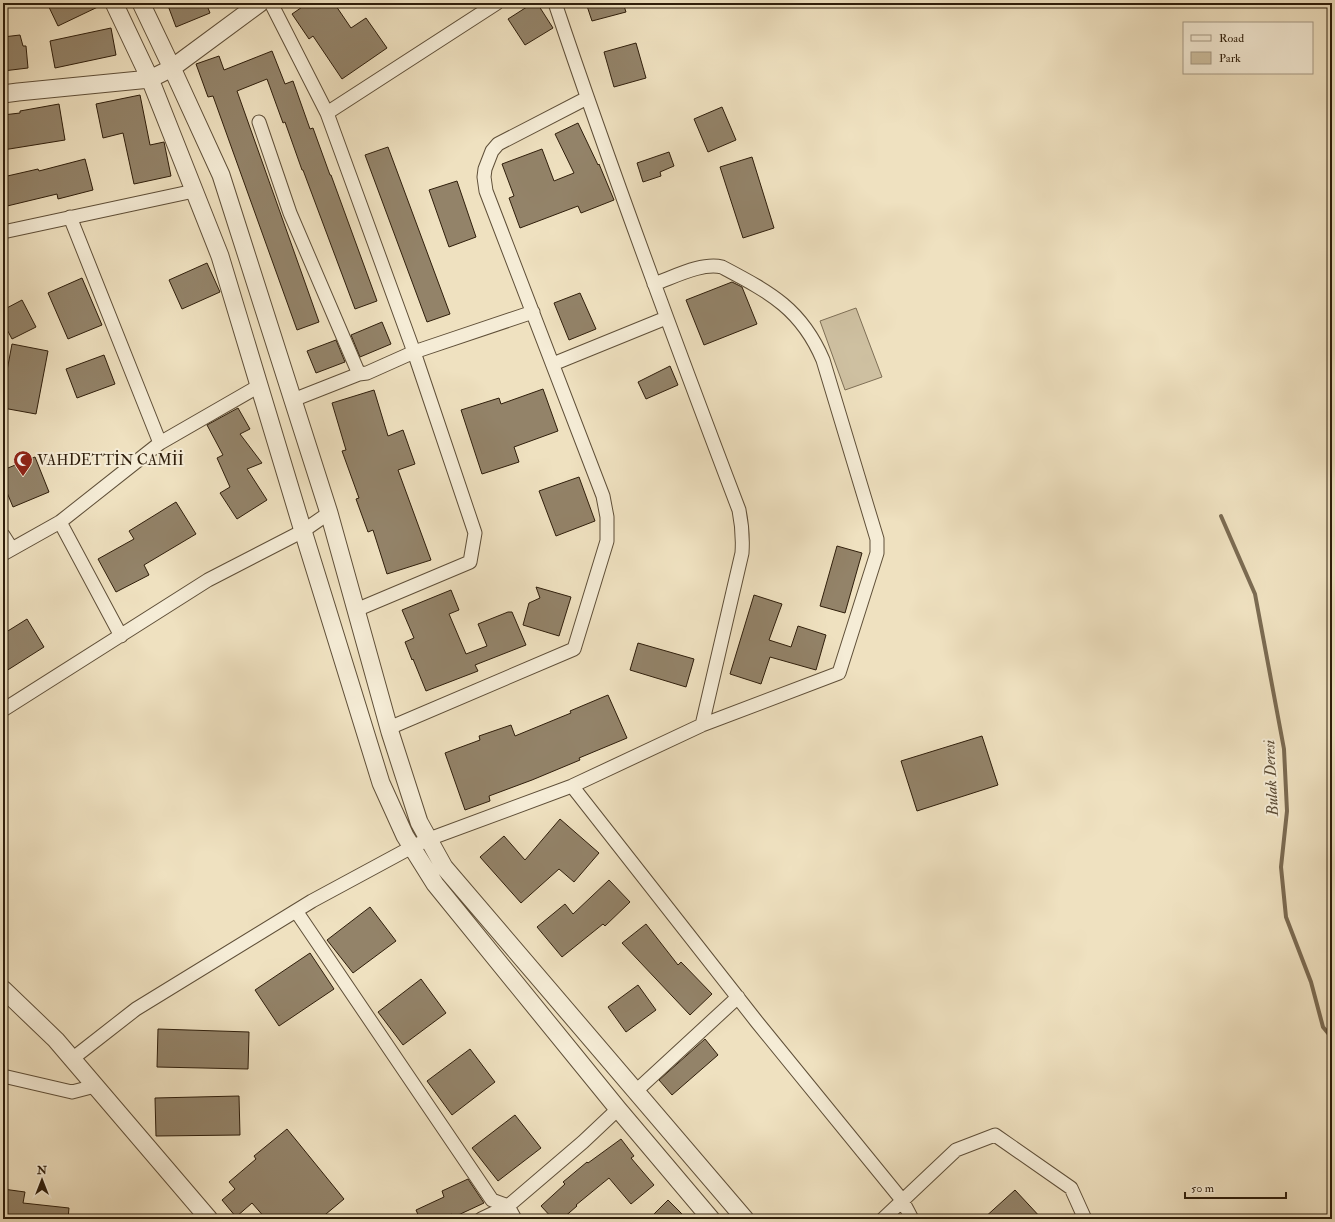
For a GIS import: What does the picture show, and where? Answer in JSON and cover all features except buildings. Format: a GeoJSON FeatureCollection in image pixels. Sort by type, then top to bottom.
{"type":"FeatureCollection","features":[{"type":"Feature","properties":{"kind":"street"},"geometry":{"type":"LineString","coordinates":[[114,3],[150,79],[220,256],[302,531],[381,783],[405,836],[435,884],[618,1110],[711,1219]]}},
{"type":"Feature","properties":{"kind":"street"},"geometry":{"type":"LineString","coordinates":[[141,3],[220,175],[329,513],[389,728],[419,822],[444,867],[745,1219]]}},
{"type":"Feature","properties":{"kind":"street"},"geometry":{"type":"LineString","coordinates":[[3,94],[150,79],[172,68],[260,3]]}},
{"type":"Feature","properties":{"kind":"street"},"geometry":{"type":"LineString","coordinates":[[271,3],[327,113],[414,352],[475,534],[470,562],[356,610]]}},
{"type":"Feature","properties":{"kind":"street"},"geometry":{"type":"LineString","coordinates":[[327,113],[497,3]]}},
{"type":"Feature","properties":{"kind":"street"},"geometry":{"type":"LineString","coordinates":[[555,3],[587,98],[666,318],[739,510],[743,531],[742,553],[702,725]]}},
{"type":"Feature","properties":{"kind":"street"},"geometry":{"type":"LineString","coordinates":[[389,728],[574,649],[607,541],[607,517],[603,496],[486,191],[484,177],[485,169],[492,151],[498,144],[587,98]]}},
{"type":"Feature","properties":{"kind":"street"},"geometry":{"type":"LineString","coordinates":[[259,122],[290,213],[359,374]]}},
{"type":"Feature","properties":{"kind":"street"},"geometry":{"type":"LineString","coordinates":[[3,232],[194,191]]}},
{"type":"Feature","properties":{"kind":"street"},"geometry":{"type":"LineString","coordinates":[[70,217],[160,443]]}},
{"type":"Feature","properties":{"kind":"street"},"geometry":{"type":"LineString","coordinates":[[72,1059],[136,1009],[296,911],[412,847],[429,839],[572,786],[702,725],[839,673],[877,553],[877,539],[823,360],[810,335],[798,318],[785,305],[722,267],[705,266],[654,284]]}},
{"type":"Feature","properties":{"kind":"street"},"geometry":{"type":"LineString","coordinates":[[293,400],[359,374],[367,373],[414,352],[533,312]]}},
{"type":"Feature","properties":{"kind":"street"},"geometry":{"type":"LineString","coordinates":[[553,364],[666,318]]}},
{"type":"Feature","properties":{"kind":"street"},"geometry":{"type":"LineString","coordinates":[[3,535],[7,552],[60,522],[160,443],[259,386]]}},
{"type":"Feature","properties":{"kind":"street"},"geometry":{"type":"LineString","coordinates":[[3,710],[208,580],[302,531],[329,513]]}},
{"type":"Feature","properties":{"kind":"street"},"geometry":{"type":"LineString","coordinates":[[60,522],[121,636]]}},
{"type":"Feature","properties":{"kind":"street"},"geometry":{"type":"LineString","coordinates":[[572,786],[738,997],[902,1200],[912,1219]]}},
{"type":"Feature","properties":{"kind":"street"},"geometry":{"type":"LineString","coordinates":[[296,911],[492,1200],[508,1206],[515,1219]]}},
{"type":"Feature","properties":{"kind":"street"},"geometry":{"type":"LineString","coordinates":[[3,989],[56,1040],[208,1219]]}},
{"type":"Feature","properties":{"kind":"street"},"geometry":{"type":"LineString","coordinates":[[485,1218],[508,1206],[583,1142],[738,997]]}},
{"type":"Feature","properties":{"kind":"street"},"geometry":{"type":"LineString","coordinates":[[3,1076],[72,1092],[95,1086]]}},
{"type":"Feature","properties":{"kind":"street"},"geometry":{"type":"LineString","coordinates":[[883,1219],[956,1150],[995,1135],[1071,1188],[1085,1219]]}},
{"type":"Feature","properties":{"kind":"street"},"geometry":{"type":"LineString","coordinates":[[485,1218],[492,1200]]}},
{"type":"Feature","properties":{"kind":"green space"},"geometry":{"type":"Polygon","coordinates":[[[856,308],[882,377],[845,390],[820,321],[856,308]]]}},
{"type":"Feature","properties":{"kind":"waterway","name":"Bulak Deresi"},"geometry":{"type":"LineString","coordinates":[[1221,516],[1255,594],[1284,749],[1287,811],[1281,867],[1286,917],[1311,982],[1323,1027],[1332,1038]]}},
{"type":"Feature","properties":{"kind":"place","name":"VAHDETTİN CAMİİ"},"geometry":{"type":"Point","coordinates":[23,477]}}]}
